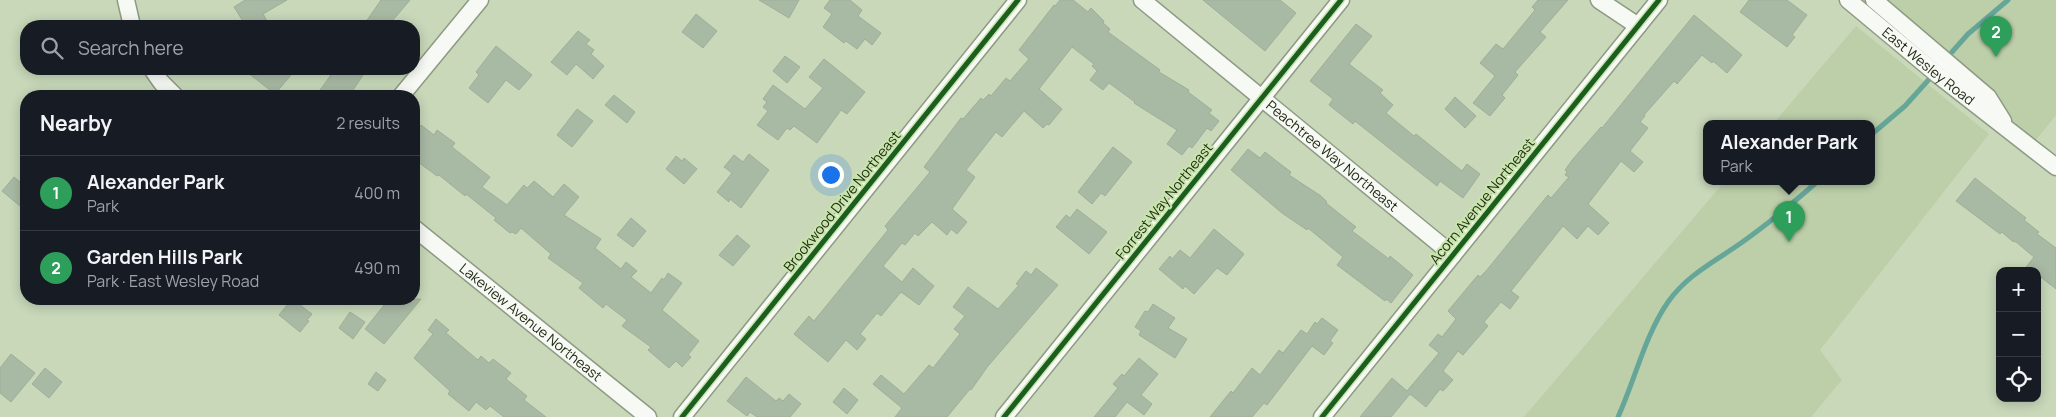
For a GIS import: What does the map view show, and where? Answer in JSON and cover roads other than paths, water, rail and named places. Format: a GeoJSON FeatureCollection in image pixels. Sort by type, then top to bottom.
{"type":"FeatureCollection","features":[{"type":"Feature","properties":{"kind":"street"},"geometry":{"type":"LineString","coordinates":[[126,0],[131,20]]}},
{"type":"Feature","properties":{"kind":"street"},"geometry":{"type":"LineString","coordinates":[[420,73],[480,0]]}},
{"type":"Feature","properties":{"kind":"street","name":"Brookwood Drive Northeast"},"geometry":{"type":"LineString","coordinates":[[682,417],[1018,0]]}},
{"type":"Feature","properties":{"kind":"street","name":"Peachtree Way Northeast"},"geometry":{"type":"LineString","coordinates":[[1142,0],[1452,256]]}},
{"type":"Feature","properties":{"kind":"street","name":"Forrest Way Northeast"},"geometry":{"type":"LineString","coordinates":[[1004,417],[1341,0]]}},
{"type":"Feature","properties":{"kind":"street"},"geometry":{"type":"LineString","coordinates":[[1599,0],[1638,26]]}},
{"type":"Feature","properties":{"kind":"street","name":"Acorn Avenue Northeast"},"geometry":{"type":"LineString","coordinates":[[1322,417],[1659,0]]}},
{"type":"Feature","properties":{"kind":"street","name":"East Wesley Road"},"geometry":{"type":"LineString","coordinates":[[1848,0],[2056,167]]}},
{"type":"Feature","properties":{"kind":"street","name":"East Wesley Road"},"geometry":{"type":"LineString","coordinates":[[1874,0],[1988,98],[2010,131]]}},
{"type":"Feature","properties":{"kind":"street"},"geometry":{"type":"LineString","coordinates":[[156,75],[169,90]]}},
{"type":"Feature","properties":{"kind":"street"},"geometry":{"type":"LineString","coordinates":[[406,90],[418,75]]}},
{"type":"Feature","properties":{"kind":"street","name":"Lakeview Avenue Northeast"},"geometry":{"type":"LineString","coordinates":[[420,233],[648,417]]}},
{"type":"Feature","properties":{"kind":"waterway"},"geometry":{"type":"LineString","coordinates":[[1952,52],[1968,34],[2008,0]]}},
{"type":"Feature","properties":{"kind":"waterway"},"geometry":{"type":"LineString","coordinates":[[1875,131],[1905,106],[1932,76]]}},
{"type":"Feature","properties":{"kind":"waterway"},"geometry":{"type":"LineString","coordinates":[[1618,417],[1653,329],[1675,292],[1692,276],[1761,228],[1813,185]]}},
{"type":"Feature","properties":{"kind":"place","name":"Garden Hills Park"},"geometry":{"type":"Point","coordinates":[1996,57]}},
{"type":"Feature","properties":{"kind":"place","name":"Alexander Park"},"geometry":{"type":"Point","coordinates":[1789,242]}}]}
